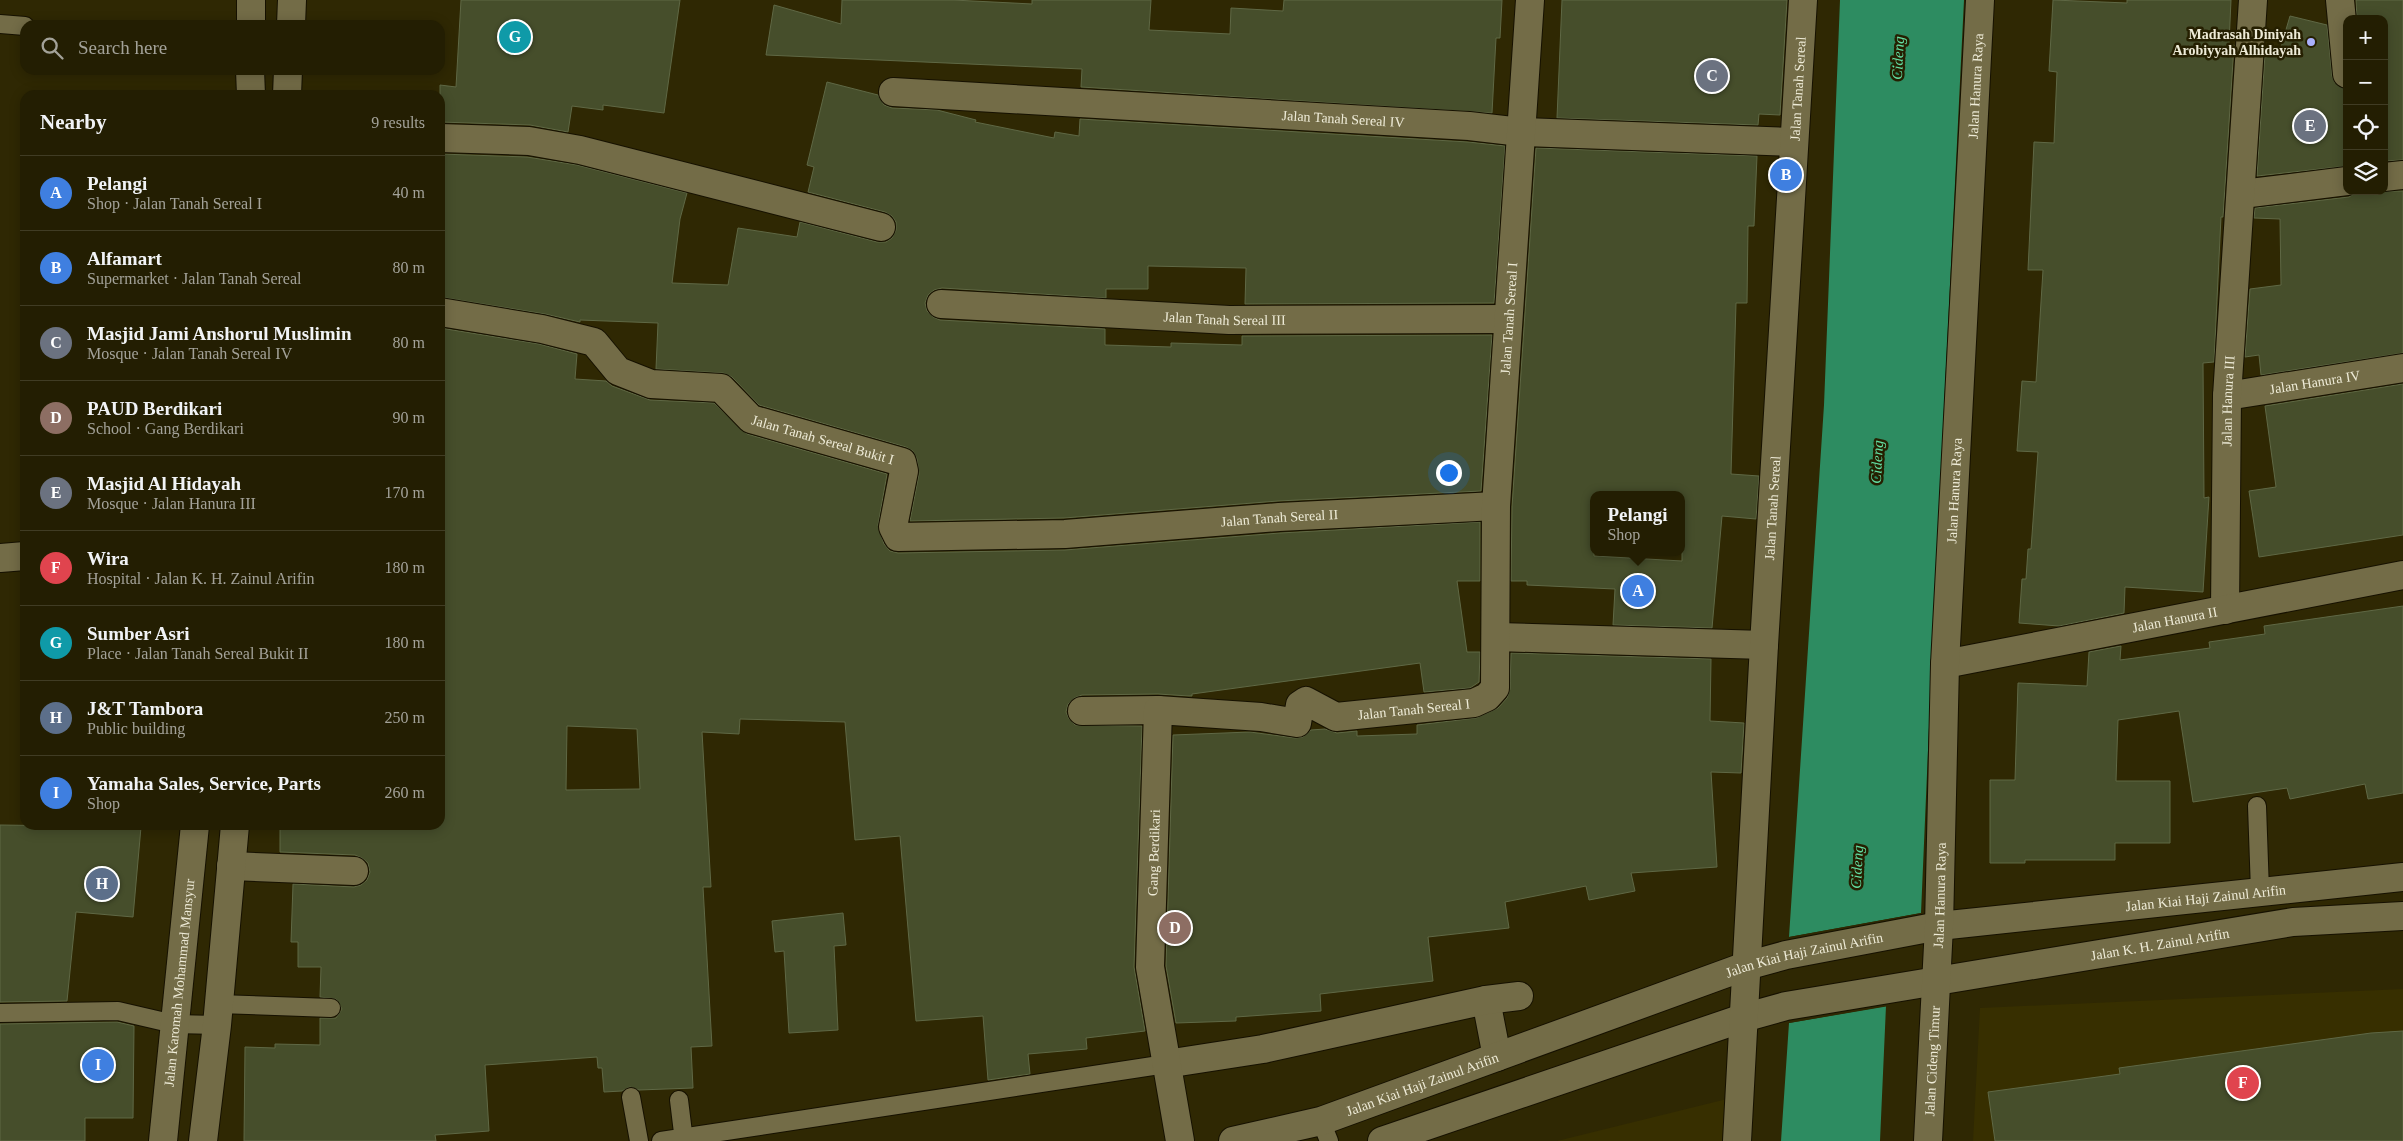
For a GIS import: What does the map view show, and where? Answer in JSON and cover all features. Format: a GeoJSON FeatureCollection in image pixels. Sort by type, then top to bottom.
{"type":"FeatureCollection","features":[{"type":"Feature","properties":{"kind":"street"},"geometry":{"type":"LineString","coordinates":[[251,0],[251,20]]}},
{"type":"Feature","properties":{"kind":"street"},"geometry":{"type":"LineString","coordinates":[[290,20],[292,0]]}},
{"type":"Feature","properties":{"kind":"street","name":"Jalan Tanah Sereal I"},"geometry":{"type":"LineString","coordinates":[[1158,710],[1261,717],[1297,723],[1300,705],[1306,701],[1336,717],[1474,703],[1487,697],[1495,688],[1497,637],[1496,506],[1507,319],[1530,0]]}},
{"type":"Feature","properties":{"kind":"street","name":"Jalan Tanah Sereal"},"geometry":{"type":"LineString","coordinates":[[1737,1141],[1764,645],[1803,0]]}},
{"type":"Feature","properties":{"kind":"street","name":"Jalan Hanura Raya"},"geometry":{"type":"LineString","coordinates":[[1927,984],[1946,664],[1980,0]]}},
{"type":"Feature","properties":{"kind":"street","name":"Jalan Hanura III"},"geometry":{"type":"LineString","coordinates":[[2225,610],[2227,396],[2242,194],[2253,0]]}},
{"type":"Feature","properties":{"kind":"street"},"geometry":{"type":"LineString","coordinates":[[2340,0],[2346,60]]}},
{"type":"Feature","properties":{"kind":"street"},"geometry":{"type":"LineString","coordinates":[[250,75],[251,90]]}},
{"type":"Feature","properties":{"kind":"street"},"geometry":{"type":"LineString","coordinates":[[287,90],[288,75]]}},
{"type":"Feature","properties":{"kind":"street","name":"Jalan Tanah Sereal IV"},"geometry":{"type":"LineString","coordinates":[[892,92],[1469,126],[1521,132],[1794,142]]}},
{"type":"Feature","properties":{"kind":"street"},"geometry":{"type":"LineString","coordinates":[[445,138],[529,141],[580,150],[881,227]]}},
{"type":"Feature","properties":{"kind":"street"},"geometry":{"type":"LineString","coordinates":[[2388,177],[2403,175]]}},
{"type":"Feature","properties":{"kind":"street"},"geometry":{"type":"LineString","coordinates":[[2242,194],[2343,181]]}},
{"type":"Feature","properties":{"kind":"street","name":"Jalan Tanah Sereal III"},"geometry":{"type":"LineString","coordinates":[[941,304],[1229,320],[1507,319]]}},
{"type":"Feature","properties":{"kind":"street","name":"Jalan Tanah Sereal Bukit I"},"geometry":{"type":"LineString","coordinates":[[445,313],[542,329],[594,342],[618,372],[651,384],[721,388],[751,419],[902,462],[904,471],[892,527],[898,538],[1065,534]]}},
{"type":"Feature","properties":{"kind":"street","name":"Jalan Hanura IV"},"geometry":{"type":"LineString","coordinates":[[2227,396],[2403,368]]}},
{"type":"Feature","properties":{"kind":"street","name":"Jalan Tanah Sereal II"},"geometry":{"type":"LineString","coordinates":[[1065,534],[1279,517],[1496,506]]}},
{"type":"Feature","properties":{"kind":"street"},"geometry":{"type":"LineString","coordinates":[[0,558],[20,556]]}},
{"type":"Feature","properties":{"kind":"street","name":"Jalan Hanura II"},"geometry":{"type":"LineString","coordinates":[[1946,664],[2403,576]]}},
{"type":"Feature","properties":{"kind":"street"},"geometry":{"type":"LineString","coordinates":[[1497,637],[1764,645]]}},
{"type":"Feature","properties":{"kind":"street"},"geometry":{"type":"LineString","coordinates":[[1082,711],[1158,710]]}},
{"type":"Feature","properties":{"kind":"street","name":"Gang Berdikari"},"geometry":{"type":"LineString","coordinates":[[1158,710],[1150,966],[1180,1141]]}},
{"type":"Feature","properties":{"kind":"street","name":"Jalan Karomah Mohammad Mansyur"},"geometry":{"type":"LineString","coordinates":[[163,1141],[194,830]]}},
{"type":"Feature","properties":{"kind":"street"},"geometry":{"type":"LineString","coordinates":[[203,1141],[235,830]]}},
{"type":"Feature","properties":{"kind":"street"},"geometry":{"type":"LineString","coordinates":[[231,866],[354,871]]}},
{"type":"Feature","properties":{"kind":"street","name":"Jalan Kiai Haji Zainul Arifin"},"geometry":{"type":"LineString","coordinates":[[1233,1141],[1325,1131],[1497,1057],[1746,966],[1789,955],[1930,928],[2403,877]]}},
{"type":"Feature","properties":{"kind":"street","name":"Jalan K. H. Zainul Arifin"},"geometry":{"type":"LineString","coordinates":[[1927,984],[2293,922],[2403,916]]}},
{"type":"Feature","properties":{"kind":"street"},"geometry":{"type":"LineString","coordinates":[[1382,1141],[1743,1018],[1789,1005],[1927,984]]}},
{"type":"Feature","properties":{"kind":"street","name":"Jalan Cideng Timur"},"geometry":{"type":"LineString","coordinates":[[1927,984],[1928,1141]]}},
{"type":"Feature","properties":{"kind":"street"},"geometry":{"type":"LineString","coordinates":[[1166,1064],[1264,1049],[1486,1000],[1519,996]]}},
{"type":"Feature","properties":{"kind":"street"},"geometry":{"type":"LineString","coordinates":[[1486,1000],[1497,1057]]}},
{"type":"Feature","properties":{"kind":"lane"},"geometry":{"type":"LineString","coordinates":[[0,24],[20,26]]}},
{"type":"Feature","properties":{"kind":"lane"},"geometry":{"type":"LineString","coordinates":[[2257,806],[2260,891]]}},
{"type":"Feature","properties":{"kind":"lane"},"geometry":{"type":"LineString","coordinates":[[0,1013],[118,1011],[174,1024],[217,1015],[331,1008]]}},
{"type":"Feature","properties":{"kind":"lane"},"geometry":{"type":"LineString","coordinates":[[661,1141],[1166,1064]]}},
{"type":"Feature","properties":{"kind":"lane"},"geometry":{"type":"LineString","coordinates":[[631,1097],[639,1141]]}},
{"type":"Feature","properties":{"kind":"lane"},"geometry":{"type":"LineString","coordinates":[[679,1100],[684,1139]]}},
{"type":"Feature","properties":{"kind":"shaded area"},"geometry":{"type":"Polygon","coordinates":[[[2403,989],[2403,1141],[1973,1141],[1980,1008],[2403,989]]]}},
{"type":"Feature","properties":{"kind":"shaded area"},"geometry":{"type":"Polygon","coordinates":[[[1731,1098],[1729,1141],[1557,1141],[1731,1098]]]}},
{"type":"Feature","properties":{"kind":"water","name":"Cideng"},"geometry":{"type":"Polygon","coordinates":[[[1840,0],[1964,0],[1921,913],[1789,937],[1824,405],[1840,0]]]}},
{"type":"Feature","properties":{"kind":"water"},"geometry":{"type":"Polygon","coordinates":[[[1886,1006],[1880,1141],[1781,1141],[1789,1023],[1886,1006]]]}},
{"type":"Feature","properties":{"kind":"pier"},"geometry":{"type":"Polygon","coordinates":[[[1921,913],[1921,916],[1789,939],[1789,937],[1921,913]]]}},
{"type":"Feature","properties":{"kind":"pier"},"geometry":{"type":"Polygon","coordinates":[[[1886,1004],[1889,1006],[1789,1023],[1789,1021],[1886,1004]]]}},
{"type":"Feature","properties":{"kind":"building"},"geometry":{"type":"Polygon","coordinates":[[[461,0],[680,0],[664,113],[603,105],[603,110],[572,106],[568,132],[530,125],[445,122],[445,90],[440,90],[440,85],[456,87],[461,0]]]}},
{"type":"Feature","properties":{"kind":"building"},"geometry":{"type":"Polygon","coordinates":[[[842,0],[953,0],[1032,4],[1032,0],[1151,0],[1149,30],[1230,34],[1231,8],[1283,11],[1284,0],[1502,0],[1500,38],[1496,38],[1492,113],[1081,87],[1082,69],[766,55],[774,5],[841,24],[842,0]]]}},
{"type":"Feature","properties":{"kind":"building"},"geometry":{"type":"Polygon","coordinates":[[[1562,0],[1787,0],[1780,115],[1759,114],[1758,125],[1557,118],[1562,0]]]}},
{"type":"Feature","properties":{"kind":"building"},"geometry":{"type":"Polygon","coordinates":[[[2053,0],[2127,3],[2127,0],[2231,0],[2229,44],[2234,45],[2223,217],[2221,217],[2214,362],[2203,363],[2204,498],[2209,497],[2203,592],[2125,587],[2124,613],[2059,626],[2019,623],[2022,579],[2026,579],[2028,549],[2031,549],[2038,452],[2017,451],[2022,381],[2036,382],[2043,270],[2028,270],[2034,142],[2054,143],[2057,72],[2049,71],[2053,0]]]}},
{"type":"Feature","properties":{"kind":"building"},"geometry":{"type":"Polygon","coordinates":[[[2356,0],[2403,0],[2403,160],[2388,161],[2388,15],[2357,15],[2356,0]]]}},
{"type":"Feature","properties":{"kind":"building"},"geometry":{"type":"Polygon","coordinates":[[[2290,16],[2327,25],[2332,76],[2335,83],[2343,87],[2343,166],[2257,176],[2265,54],[2278,57],[2290,16]]]}},
{"type":"Feature","properties":{"kind":"building"},"geometry":{"type":"Polygon","coordinates":[[[827,82],[878,95],[884,105],[892,108],[937,110],[976,120],[975,122],[1054,138],[1055,132],[1079,136],[1080,119],[1468,142],[1505,146],[1494,303],[1245,304],[1246,268],[1148,266],[1148,289],[1106,289],[1106,298],[942,288],[934,290],[928,295],[925,303],[927,311],[933,317],[940,320],[1105,329],[1105,345],[1171,347],[1171,343],[1242,345],[1242,336],[1492,335],[1481,491],[1278,501],[1064,518],[910,521],[919,474],[917,459],[913,451],[906,447],[759,405],[732,377],[723,373],[656,369],[658,323],[580,320],[580,322],[545,314],[445,298],[445,154],[527,157],[577,165],[687,193],[680,219],[672,283],[728,285],[738,228],[797,237],[800,222],[877,242],[886,242],[892,238],[896,230],[896,222],[892,216],[885,212],[808,192],[814,167],[807,165],[827,82]]]}},
{"type":"Feature","properties":{"kind":"building"},"geometry":{"type":"Polygon","coordinates":[[[1536,148],[1757,156],[1754,226],[1748,226],[1747,303],[1736,303],[1731,474],[1759,476],[1756,519],[1722,516],[1712,628],[1613,625],[1615,589],[1527,585],[1527,581],[1511,581],[1512,507],[1536,148]]]}},
{"type":"Feature","properties":{"kind":"building"},"geometry":{"type":"Polygon","coordinates":[[[2388,191],[2403,191],[2403,353],[2261,375],[2259,355],[2245,357],[2250,289],[2281,285],[2280,219],[2254,218],[2255,208],[2349,197],[2352,195],[2388,195],[2388,191]]]}},
{"type":"Feature","properties":{"kind":"building"},"geometry":{"type":"Polygon","coordinates":[[[445,329],[539,344],[577,354],[575,379],[606,381],[612,386],[650,400],[714,403],[747,434],[887,474],[878,525],[884,544],[890,551],[898,553],[1065,550],[1280,533],[1480,522],[1480,581],[1457,581],[1467,652],[1480,652],[1479,682],[1470,688],[1424,692],[1420,663],[1192,694],[1192,696],[1158,694],[1082,695],[1074,698],[1068,704],[1066,712],[1069,719],[1075,725],[1142,726],[1134,967],[1145,1031],[1086,1038],[1087,1049],[1028,1054],[1030,1074],[988,1080],[983,1016],[916,1021],[900,836],[855,840],[845,722],[740,719],[739,734],[702,732],[711,887],[703,887],[712,1046],[691,1047],[693,1088],[639,1090],[630,1087],[622,1091],[604,1092],[602,1068],[598,1068],[597,1057],[485,1065],[489,1131],[435,1135],[436,1141],[244,1141],[245,1047],[275,1048],[275,1044],[320,1045],[320,1018],[336,1018],[342,1009],[336,999],[320,997],[321,967],[298,967],[298,942],[291,942],[293,884],[354,887],[361,885],[367,880],[370,872],[368,863],[355,855],[280,852],[280,830],[445,830],[445,329]],[[567,726],[566,790],[640,789],[637,729],[567,726]]]}},
{"type":"Feature","properties":{"kind":"building"},"geometry":{"type":"Polygon","coordinates":[[[2403,384],[2403,535],[2259,557],[2249,491],[2276,487],[2265,406],[2403,384]]]}},
{"type":"Feature","properties":{"kind":"building"},"geometry":{"type":"Polygon","coordinates":[[[2403,606],[2403,793],[2368,799],[2365,784],[2290,799],[2287,788],[2193,802],[2179,711],[2118,720],[2116,781],[2170,781],[2170,843],[2115,843],[2115,860],[2025,860],[2025,863],[1990,863],[1990,780],[2015,780],[2018,683],[2087,686],[2089,652],[2121,646],[2120,660],[2210,648],[2209,642],[2265,634],[2264,626],[2403,606]]]}},
{"type":"Feature","properties":{"kind":"building"},"geometry":{"type":"Polygon","coordinates":[[[1511,653],[1711,659],[1710,721],[1744,723],[1741,773],[1711,772],[1717,867],[1631,873],[1635,891],[1589,900],[1586,886],[1505,902],[1509,928],[1428,937],[1433,981],[1320,994],[1321,1011],[1236,1017],[1236,1021],[1176,1023],[1166,966],[1173,735],[1250,732],[1295,738],[1303,737],[1311,730],[1325,729],[1337,733],[1357,731],[1357,736],[1417,734],[1417,725],[1476,718],[1498,708],[1507,698],[1510,689],[1511,653]]]}},
{"type":"Feature","properties":{"kind":"building"},"geometry":{"type":"Polygon","coordinates":[[[0,825],[20,825],[20,830],[141,830],[133,917],[76,912],[67,1001],[0,1002],[0,825]]]}},
{"type":"Feature","properties":{"kind":"building"},"geometry":{"type":"Polygon","coordinates":[[[843,913],[846,945],[834,946],[838,1030],[789,1033],[784,951],[775,952],[772,921],[843,913]]]}},
{"type":"Feature","properties":{"kind":"building"},"geometry":{"type":"Polygon","coordinates":[[[117,1022],[134,1026],[133,1118],[85,1118],[85,1141],[0,1141],[0,1024],[117,1022]]]}},
{"type":"Feature","properties":{"kind":"building"},"geometry":{"type":"Polygon","coordinates":[[[2403,1031],[2403,1141],[1995,1141],[1988,1092],[2120,1074],[2119,1068],[2371,1033],[2403,1031]]]}},
{"type":"Feature","properties":{"kind":"place","name":"Sumber Asri"},"geometry":{"type":"Point","coordinates":[515,37]}},
{"type":"Feature","properties":{"kind":"place","name":"Madrasah Diniyah Arobiyyah Alhidayah"},"geometry":{"type":"Point","coordinates":[2311,42]}},
{"type":"Feature","properties":{"kind":"place","name":"Masjid Jami Anshorul Muslimin"},"geometry":{"type":"Point","coordinates":[1712,76]}},
{"type":"Feature","properties":{"kind":"place","name":"Masjid Al Hidayah"},"geometry":{"type":"Point","coordinates":[2310,126]}},
{"type":"Feature","properties":{"kind":"place","name":"Alfamart"},"geometry":{"type":"Point","coordinates":[1786,175]}},
{"type":"Feature","properties":{"kind":"place","name":"Pelangi"},"geometry":{"type":"Point","coordinates":[1638,591]}},
{"type":"Feature","properties":{"kind":"place","name":"J&T Tambora"},"geometry":{"type":"Point","coordinates":[102,884]}},
{"type":"Feature","properties":{"kind":"place","name":"PAUD Berdikari"},"geometry":{"type":"Point","coordinates":[1175,928]}},
{"type":"Feature","properties":{"kind":"place","name":"Yamaha Sales, Service, Parts"},"geometry":{"type":"Point","coordinates":[98,1065]}},
{"type":"Feature","properties":{"kind":"place","name":"Wira"},"geometry":{"type":"Point","coordinates":[2243,1083]}}]}
